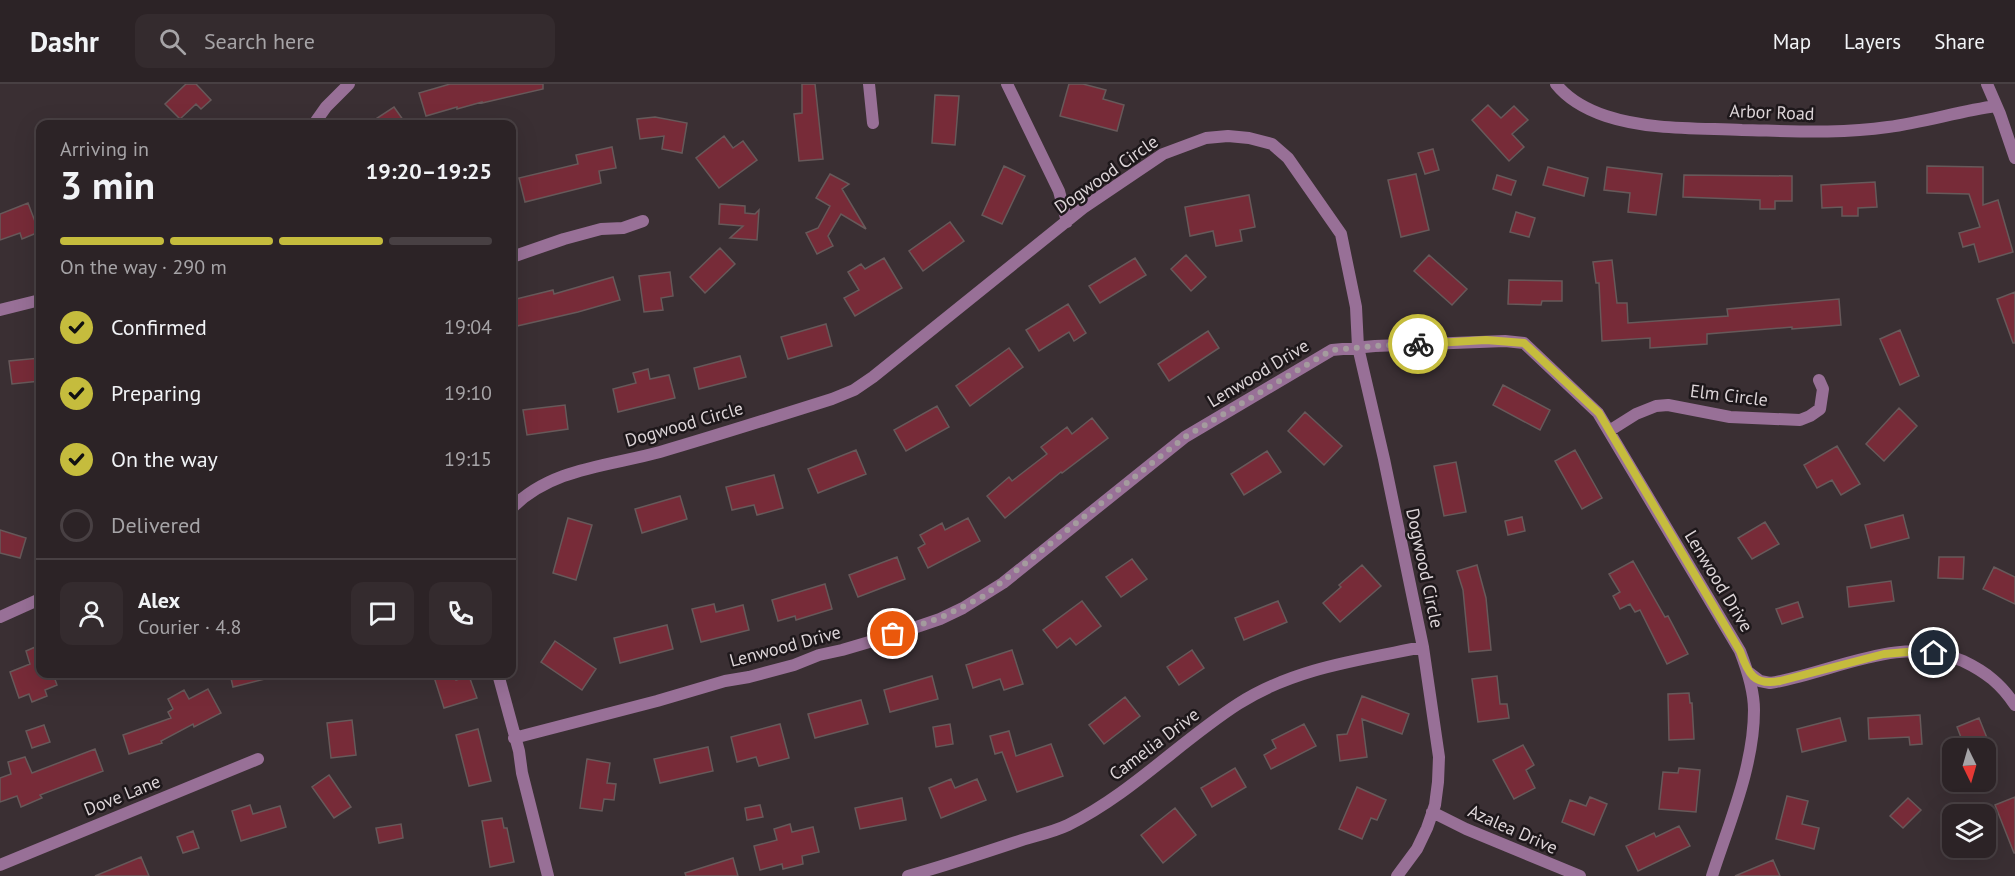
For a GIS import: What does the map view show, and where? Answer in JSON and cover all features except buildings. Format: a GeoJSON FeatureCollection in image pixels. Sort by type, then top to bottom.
{"type":"FeatureCollection","features":[{"type":"Feature","properties":{"kind":"street"},"geometry":{"type":"LineString","coordinates":[[317,120],[326,107],[349,84]]}},
{"type":"Feature","properties":{"kind":"street"},"geometry":{"type":"LineString","coordinates":[[869,84],[873,123]]}},
{"type":"Feature","properties":{"kind":"street"},"geometry":{"type":"LineString","coordinates":[[1007,84],[1059,191],[1067,222]]}},
{"type":"Feature","properties":{"kind":"street","name":"Arbor Road"},"geometry":{"type":"LineString","coordinates":[[1556,84],[1573,99],[1607,116],[1647,125],[1688,128],[1852,131],[1889,127],[1996,106]]}},
{"type":"Feature","properties":{"kind":"street"},"geometry":{"type":"LineString","coordinates":[[1987,84],[2015,158]]}},
{"type":"Feature","properties":{"kind":"street","name":"Dogwood Circle"},"geometry":{"type":"LineString","coordinates":[[516,504],[522,497],[543,484],[563,476],[659,452],[832,399],[854,390],[892,363],[1083,208],[1163,154],[1206,138],[1228,136],[1272,144],[1288,158],[1341,234],[1353,290],[1358,347],[1423,647],[1439,758],[1438,782],[1432,812],[1417,849],[1397,876]]}},
{"type":"Feature","properties":{"kind":"street"},"geometry":{"type":"LineString","coordinates":[[516,256],[592,231],[623,228],[643,221]]}},
{"type":"Feature","properties":{"kind":"street"},"geometry":{"type":"LineString","coordinates":[[0,309],[36,301]]}},
{"type":"Feature","properties":{"kind":"street","name":"Lenwood Drive"},"geometry":{"type":"LineString","coordinates":[[514,738],[725,681],[794,665],[819,655],[893,634],[963,608],[1003,582],[1185,437],[1332,350],[1486,340],[1524,343],[1599,413],[1740,651],[1747,671],[1754,709],[1747,766],[1712,876]]}},
{"type":"Feature","properties":{"kind":"street","name":"Elm Circle"},"geometry":{"type":"LineString","coordinates":[[1609,431],[1636,414],[1656,406],[1668,405],[1730,417],[1800,420],[1820,409],[1823,389],[1819,380]]}},
{"type":"Feature","properties":{"kind":"street"},"geometry":{"type":"LineString","coordinates":[[0,617],[36,602]]}},
{"type":"Feature","properties":{"kind":"street","name":"Camelia Drive"},"geometry":{"type":"LineString","coordinates":[[908,876],[996,850],[1069,824],[1103,806],[1203,729],[1239,704],[1276,683],[1317,668],[1423,647]]}},
{"type":"Feature","properties":{"kind":"street"},"geometry":{"type":"LineString","coordinates":[[1747,671],[1760,681],[1770,683],[1884,654],[1928,653],[1950,656],[1981,669],[1995,680],[2015,705]]}},
{"type":"Feature","properties":{"kind":"street"},"geometry":{"type":"LineString","coordinates":[[499,678],[548,876]]}},
{"type":"Feature","properties":{"kind":"street","name":"Dove Lane"},"geometry":{"type":"LineString","coordinates":[[0,865],[258,759]]}},
{"type":"Feature","properties":{"kind":"street","name":"Azalea Drive"},"geometry":{"type":"LineString","coordinates":[[1432,812],[1466,829],[1580,876]]}},
{"type":"Feature","properties":{"kind":"way so far"},"geometry":{"type":"LineString","coordinates":[[893,634],[940,618],[984,596],[1185,437],[1332,350],[1418,344]]}},
{"type":"Feature","properties":{"kind":"route"},"geometry":{"type":"LineString","coordinates":[[1418,344],[1486,340],[1524,343],[1599,413],[1740,651],[1747,671],[1760,681],[1770,683],[1780,681],[1884,654],[1918,651],[1934,653]]}}]}
